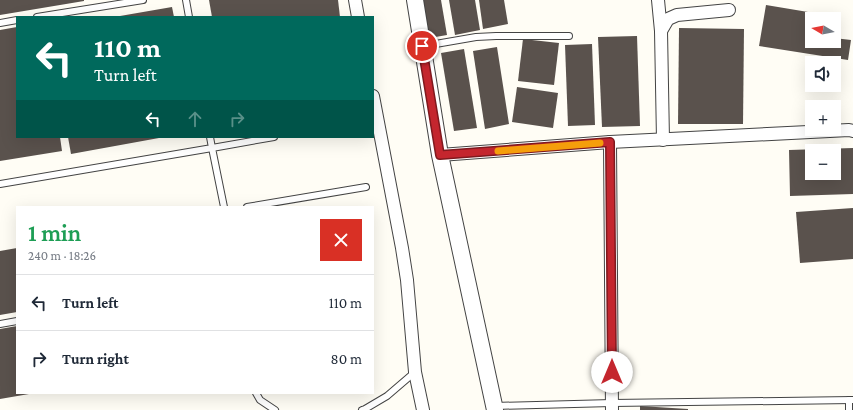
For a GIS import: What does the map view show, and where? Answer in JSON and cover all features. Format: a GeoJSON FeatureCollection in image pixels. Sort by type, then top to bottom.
{"type":"FeatureCollection","features":[{"type":"Feature","properties":{"kind":"street"},"geometry":{"type":"LineString","coordinates":[[355,0],[358,16]]}},
{"type":"Feature","properties":{"kind":"street"},"geometry":{"type":"LineString","coordinates":[[415,0],[440,155],[494,408]]}},
{"type":"Feature","properties":{"kind":"street"},"geometry":{"type":"LineString","coordinates":[[658,0],[661,31],[663,140]]}},
{"type":"Feature","properties":{"kind":"street"},"geometry":{"type":"LineString","coordinates":[[661,31],[668,19],[677,15],[729,10]]}},
{"type":"Feature","properties":{"kind":"street"},"geometry":{"type":"LineString","coordinates":[[374,101],[402,248],[415,372],[423,410]]}},
{"type":"Feature","properties":{"kind":"street"},"geometry":{"type":"LineString","coordinates":[[440,155],[610,142],[853,131]]}},
{"type":"Feature","properties":{"kind":"street"},"geometry":{"type":"LineString","coordinates":[[610,142],[612,407]]}},
{"type":"Feature","properties":{"kind":"lane"},"geometry":{"type":"LineString","coordinates":[[43,16],[144,0]]}},
{"type":"Feature","properties":{"kind":"lane"},"geometry":{"type":"LineString","coordinates":[[186,0],[189,16]]}},
{"type":"Feature","properties":{"kind":"lane"},"geometry":{"type":"LineString","coordinates":[[0,23],[16,20]]}},
{"type":"Feature","properties":{"kind":"lane"},"geometry":{"type":"LineString","coordinates":[[422,46],[476,37],[569,36]]}},
{"type":"Feature","properties":{"kind":"lane"},"geometry":{"type":"LineString","coordinates":[[210,138],[224,206]]}},
{"type":"Feature","properties":{"kind":"lane"},"geometry":{"type":"LineString","coordinates":[[0,184],[268,138]]}},
{"type":"Feature","properties":{"kind":"lane"},"geometry":{"type":"LineString","coordinates":[[253,206],[366,187]]}},
{"type":"Feature","properties":{"kind":"lane"},"geometry":{"type":"LineString","coordinates":[[0,324],[16,321]]}},
{"type":"Feature","properties":{"kind":"lane"},"geometry":{"type":"LineString","coordinates":[[362,410],[387,396],[415,372]]}},
{"type":"Feature","properties":{"kind":"lane"},"geometry":{"type":"LineString","coordinates":[[257,394],[260,400],[275,410]]}},
{"type":"Feature","properties":{"kind":"lane"},"geometry":{"type":"LineString","coordinates":[[494,408],[612,407],[851,400],[849,410]]}},
{"type":"Feature","properties":{"kind":"building"},"geometry":{"type":"Polygon","coordinates":[[[0,0],[84,0],[84,1],[0,15],[0,0]]]}},
{"type":"Feature","properties":{"kind":"building"},"geometry":{"type":"Polygon","coordinates":[[[209,0],[338,0],[340,16],[212,16],[209,0]]]}},
{"type":"Feature","properties":{"kind":"building"},"geometry":{"type":"Polygon","coordinates":[[[417,0],[441,0],[447,35],[424,39],[417,0]]]}},
{"type":"Feature","properties":{"kind":"building"},"geometry":{"type":"Polygon","coordinates":[[[449,0],[475,0],[480,30],[455,35],[449,0]]]}},
{"type":"Feature","properties":{"kind":"building"},"geometry":{"type":"Polygon","coordinates":[[[479,0],[504,0],[508,24],[483,29],[479,0]]]}},
{"type":"Feature","properties":{"kind":"building"},"geometry":{"type":"Polygon","coordinates":[[[766,5],[808,12],[805,12],[805,48],[841,48],[841,39],[851,40],[848,60],[841,59],[841,56],[823,56],[759,46],[766,5]]]}},
{"type":"Feature","properties":{"kind":"building"},"geometry":{"type":"Polygon","coordinates":[[[172,7],[174,16],[120,16],[172,7]]]}},
{"type":"Feature","properties":{"kind":"building"},"geometry":{"type":"Polygon","coordinates":[[[16,27],[16,138],[60,138],[62,151],[0,161],[0,30],[16,27]]]}},
{"type":"Feature","properties":{"kind":"building"},"geometry":{"type":"Polygon","coordinates":[[[679,28],[744,29],[743,124],[678,124],[679,28]]]}},
{"type":"Feature","properties":{"kind":"building"},"geometry":{"type":"Polygon","coordinates":[[[637,36],[640,126],[602,127],[598,37],[637,36]]]}},
{"type":"Feature","properties":{"kind":"building"},"geometry":{"type":"Polygon","coordinates":[[[523,39],[559,43],[554,85],[518,81],[523,39]]]}},
{"type":"Feature","properties":{"kind":"building"},"geometry":{"type":"Polygon","coordinates":[[[592,44],[595,125],[568,126],[565,45],[592,44]]]}},
{"type":"Feature","properties":{"kind":"building"},"geometry":{"type":"Polygon","coordinates":[[[497,47],[509,124],[485,129],[473,51],[497,47]]]}},
{"type":"Feature","properties":{"kind":"building"},"geometry":{"type":"Polygon","coordinates":[[[464,49],[477,128],[454,131],[441,53],[464,49]]]}},
{"type":"Feature","properties":{"kind":"building"},"geometry":{"type":"Polygon","coordinates":[[[517,87],[558,93],[553,128],[512,122],[517,87]]]}},
{"type":"Feature","properties":{"kind":"building"},"geometry":{"type":"Polygon","coordinates":[[[68,138],[159,138],[71,154],[68,138]]]}},
{"type":"Feature","properties":{"kind":"building"},"geometry":{"type":"Polygon","coordinates":[[[841,148],[853,148],[853,194],[790,196],[789,150],[805,150],[805,180],[841,180],[841,148]]]}},
{"type":"Feature","properties":{"kind":"building"},"geometry":{"type":"Polygon","coordinates":[[[853,208],[853,259],[800,263],[796,212],[853,208]]]}},
{"type":"Feature","properties":{"kind":"building"},"geometry":{"type":"Polygon","coordinates":[[[16,248],[16,312],[0,315],[0,251],[16,248]]]}},
{"type":"Feature","properties":{"kind":"building"},"geometry":{"type":"Polygon","coordinates":[[[16,326],[16,394],[29,394],[0,399],[0,329],[16,326]]]}},
{"type":"Feature","properties":{"kind":"building"},"geometry":{"type":"Polygon","coordinates":[[[640,406],[688,409],[688,410],[640,410],[640,406]]]}},
{"type":"Feature","properties":{"kind":"slow traffic"},"geometry":{"type":"LineString","coordinates":[[498,151],[600,143]]}},
{"type":"Feature","properties":{"kind":"route"},"geometry":{"type":"LineString","coordinates":[[422,46],[440,155],[610,142],[612,372]]}}]}
